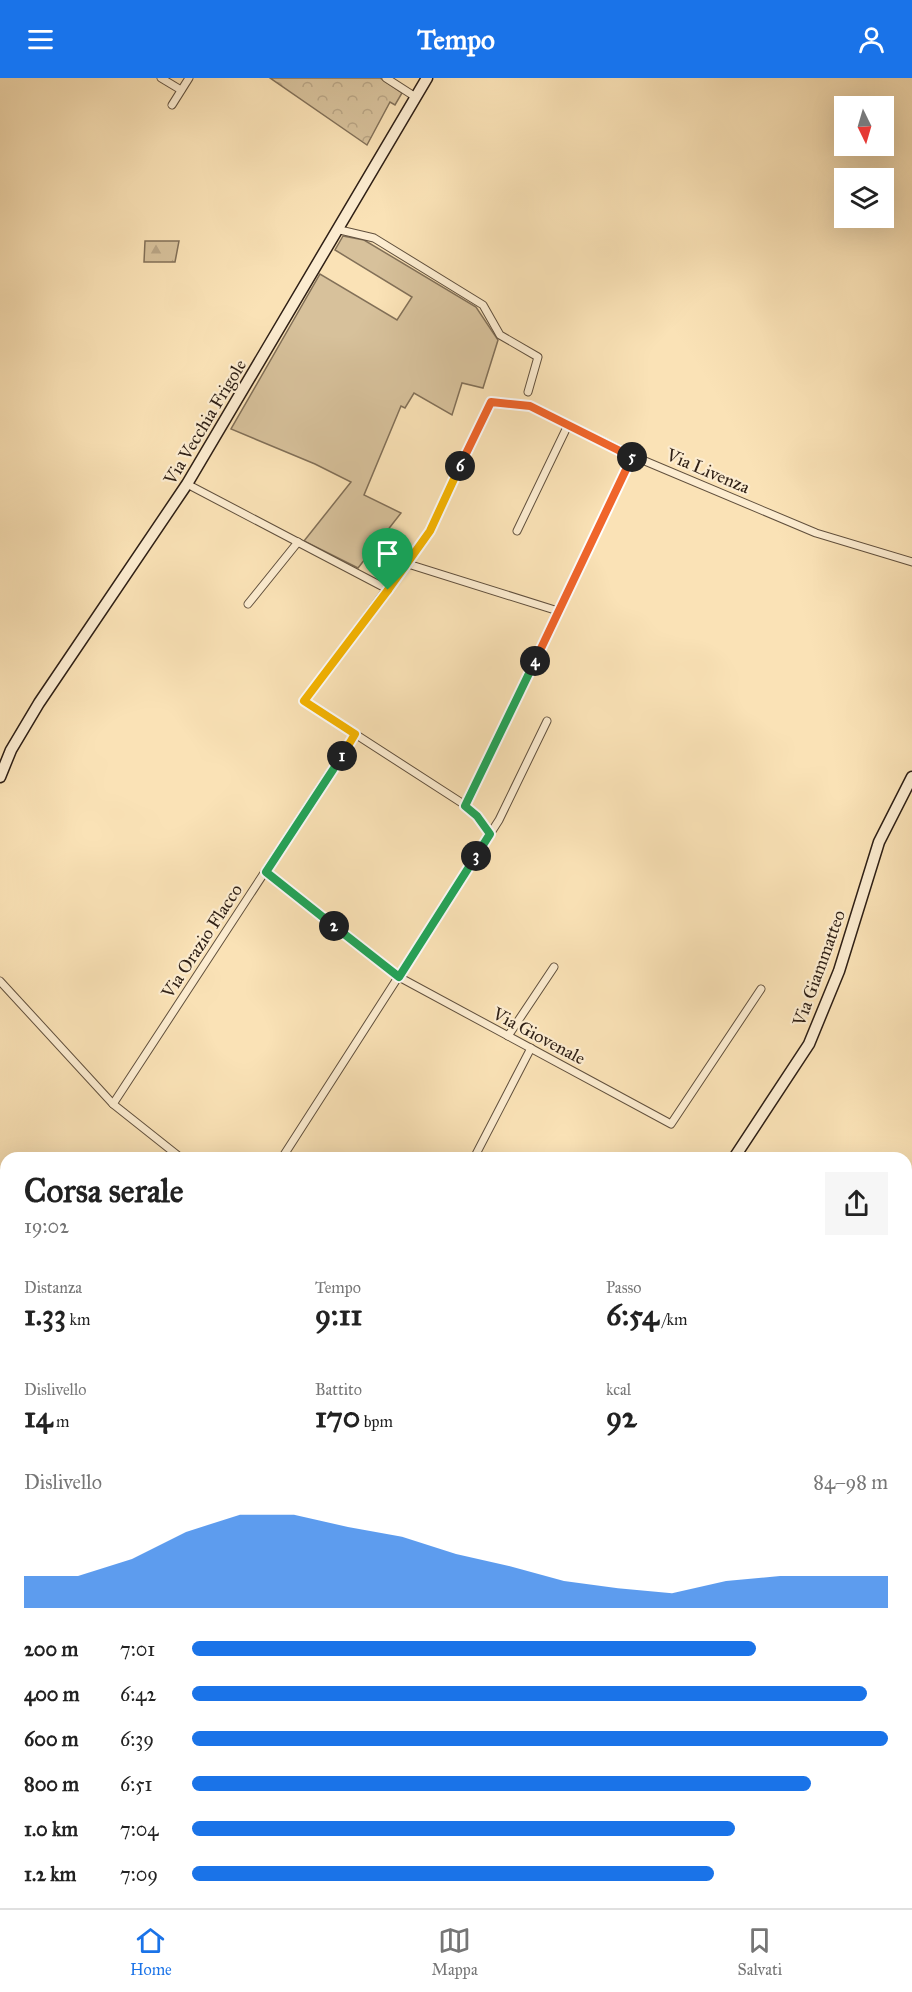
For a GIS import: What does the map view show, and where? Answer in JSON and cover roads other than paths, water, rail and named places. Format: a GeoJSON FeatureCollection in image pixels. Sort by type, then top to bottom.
{"type":"FeatureCollection","features":[{"type":"Feature","properties":{"kind":"street"},"geometry":{"type":"LineString","coordinates":[[161,78],[181,90]]}},
{"type":"Feature","properties":{"kind":"street"},"geometry":{"type":"LineString","coordinates":[[172,105],[189,78]]}},
{"type":"Feature","properties":{"kind":"street"},"geometry":{"type":"LineString","coordinates":[[387,78],[414,96]]}},
{"type":"Feature","properties":{"kind":"street","name":"Via Vecchia Frigole"},"geometry":{"type":"LineString","coordinates":[[0,777],[11,750],[39,704],[187,484],[340,230],[414,96],[427,78]]}},
{"type":"Feature","properties":{"kind":"street"},"geometry":{"type":"LineString","coordinates":[[340,230],[374,238],[483,305],[500,335],[538,357],[528,392]]}},
{"type":"Feature","properties":{"kind":"street","name":"Via Livenza"},"geometry":{"type":"LineString","coordinates":[[355,734],[304,701],[408,564],[430,531],[491,402],[530,406],[633,456],[816,533],[912,562]]}},
{"type":"Feature","properties":{"kind":"street"},"geometry":{"type":"LineString","coordinates":[[517,531],[568,425]]}},
{"type":"Feature","properties":{"kind":"street"},"geometry":{"type":"LineString","coordinates":[[465,806],[633,456]]}},
{"type":"Feature","properties":{"kind":"street"},"geometry":{"type":"LineString","coordinates":[[187,484],[388,590]]}},
{"type":"Feature","properties":{"kind":"street"},"geometry":{"type":"LineString","coordinates":[[248,604],[298,542]]}},
{"type":"Feature","properties":{"kind":"street"},"geometry":{"type":"LineString","coordinates":[[408,564],[558,611]]}},
{"type":"Feature","properties":{"kind":"street"},"geometry":{"type":"LineString","coordinates":[[286,1152],[490,834],[547,721]]}},
{"type":"Feature","properties":{"kind":"street"},"geometry":{"type":"LineString","coordinates":[[355,734],[465,806],[477,816],[490,834]]}},
{"type":"Feature","properties":{"kind":"street","name":"Via Orazio Flacco"},"geometry":{"type":"LineString","coordinates":[[113,1104],[355,734]]}},
{"type":"Feature","properties":{"kind":"street","name":"Via Giammatteo"},"geometry":{"type":"LineString","coordinates":[[738,1152],[809,1044],[839,971],[879,842],[912,777]]}},
{"type":"Feature","properties":{"kind":"street","name":"Via Giovenale"},"geometry":{"type":"LineString","coordinates":[[266,872],[399,977],[671,1125],[762,989]]}},
{"type":"Feature","properties":{"kind":"street"},"geometry":{"type":"LineString","coordinates":[[508,1036],[554,967]]}},
{"type":"Feature","properties":{"kind":"street"},"geometry":{"type":"LineString","coordinates":[[0,981],[113,1104],[173,1152]]}},
{"type":"Feature","properties":{"kind":"street"},"geometry":{"type":"LineString","coordinates":[[477,1152],[531,1048]]}}]}
